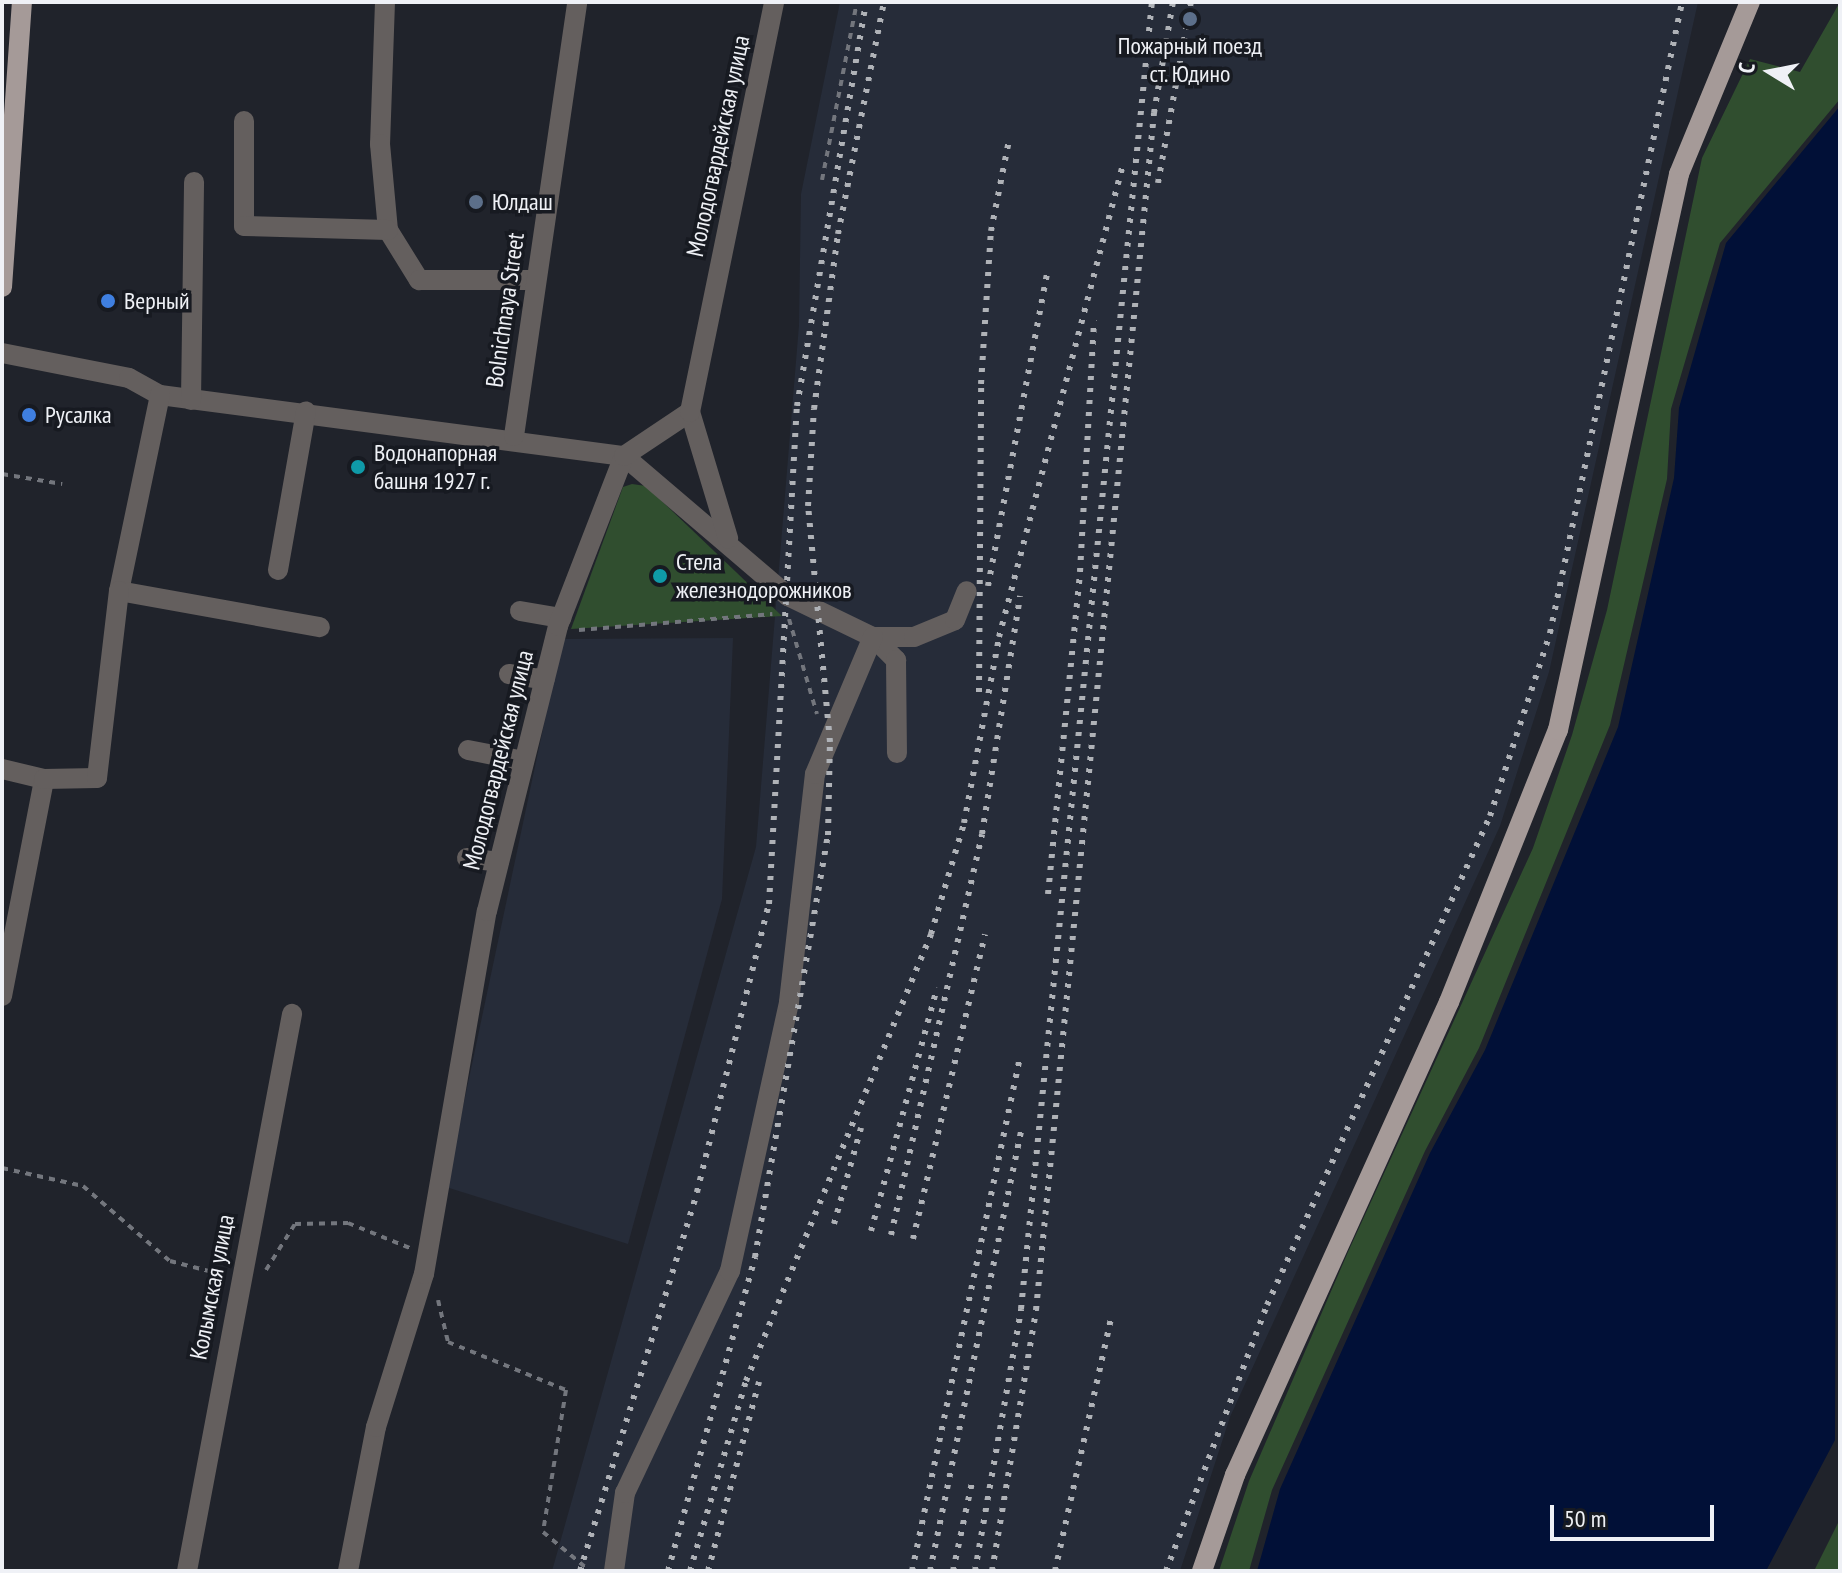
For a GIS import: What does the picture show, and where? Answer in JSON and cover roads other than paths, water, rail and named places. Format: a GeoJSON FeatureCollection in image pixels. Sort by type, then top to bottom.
{"type":"FeatureCollection","features":[{"type":"Feature","properties":{"kind":"main road"},"geometry":{"type":"LineString","coordinates":[[2,287],[8,165],[22,2]]}},
{"type":"Feature","properties":{"kind":"main road"},"geometry":{"type":"LineString","coordinates":[[1202,1571],[1235,1475],[1455,988],[1558,730],[1679,174],[1750,2]]}},
{"type":"Feature","properties":{"kind":"street"},"geometry":{"type":"LineString","coordinates":[[385,2],[380,144],[388,230],[419,280],[536,280]]}},
{"type":"Feature","properties":{"kind":"street","name":"Bolnichnaya Street"},"geometry":{"type":"LineString","coordinates":[[514,436],[577,2]]}},
{"type":"Feature","properties":{"kind":"street","name":"Молодогвардейская улица"},"geometry":{"type":"LineString","coordinates":[[690,412],[774,2]]}},
{"type":"Feature","properties":{"kind":"street"},"geometry":{"type":"LineString","coordinates":[[244,121],[244,226],[388,230]]}},
{"type":"Feature","properties":{"kind":"street"},"geometry":{"type":"LineString","coordinates":[[191,400],[194,182]]}},
{"type":"Feature","properties":{"kind":"street"},"geometry":{"type":"LineString","coordinates":[[2,353],[129,378],[160,395],[514,436],[624,456],[730,542],[788,596],[873,637],[896,660],[897,753]]}},
{"type":"Feature","properties":{"kind":"street"},"geometry":{"type":"LineString","coordinates":[[2,769],[44,779],[97,778],[119,591],[160,395]]}},
{"type":"Feature","properties":{"kind":"street"},"geometry":{"type":"LineString","coordinates":[[278,570],[306,411]]}},
{"type":"Feature","properties":{"kind":"street"},"geometry":{"type":"LineString","coordinates":[[624,456],[690,412],[730,542]]}},
{"type":"Feature","properties":{"kind":"street","name":"Молодогвардейская улица"},"geometry":{"type":"LineString","coordinates":[[348,1571],[376,1427],[427,1254],[499,862],[524,761],[559,625],[624,456]]}},
{"type":"Feature","properties":{"kind":"street"},"geometry":{"type":"LineString","coordinates":[[119,591],[320,627]]}},
{"type":"Feature","properties":{"kind":"street"},"geometry":{"type":"LineString","coordinates":[[873,637],[914,637],[955,620],[967,591]]}},
{"type":"Feature","properties":{"kind":"street"},"geometry":{"type":"LineString","coordinates":[[520,611],[559,625]]}},
{"type":"Feature","properties":{"kind":"street"},"geometry":{"type":"LineString","coordinates":[[614,1571],[625,1493],[730,1271],[789,1002],[815,774],[873,637]]}},
{"type":"Feature","properties":{"kind":"street"},"geometry":{"type":"LineString","coordinates":[[509,674],[545,680]]}},
{"type":"Feature","properties":{"kind":"street"},"geometry":{"type":"LineString","coordinates":[[468,750],[524,761]]}},
{"type":"Feature","properties":{"kind":"street"},"geometry":{"type":"LineString","coordinates":[[2,996],[44,779]]}},
{"type":"Feature","properties":{"kind":"street"},"geometry":{"type":"LineString","coordinates":[[467,858],[499,862]]}},
{"type":"Feature","properties":{"kind":"street","name":"Колымская улица"},"geometry":{"type":"LineString","coordinates":[[187,1571],[292,1014]]}},
{"type":"Feature","properties":{"kind":"water"},"geometry":{"type":"Polygon","coordinates":[[[1840,106],[1835,1440],[1766,1571],[1257,1571],[1280,1489],[1430,1153],[1485,1050],[1618,727],[1674,478],[1679,408],[1726,243],[1840,106]]]}},
{"type":"Feature","properties":{"kind":"railway"},"geometry":{"type":"LineString","coordinates":[[580,1571],[697,1192],[769,904],[797,406],[866,2]]}},
{"type":"Feature","properties":{"kind":"railway"},"geometry":{"type":"LineString","coordinates":[[668,1571],[755,1257],[828,835],[830,742],[808,506],[814,409],[838,234],[884,2]]}},
{"type":"Feature","properties":{"kind":"railway"},"geometry":{"type":"LineString","coordinates":[[975,1571],[1021,1309],[1152,2]]}},
{"type":"Feature","properties":{"kind":"railway"},"geometry":{"type":"LineString","coordinates":[[992,1571],[1036,1310],[1154,113],[1173,2]]}},
{"type":"Feature","properties":{"kind":"railway"},"geometry":{"type":"LineString","coordinates":[[1158,183],[1191,2]]}},
{"type":"Feature","properties":{"kind":"railway"},"geometry":{"type":"LineString","coordinates":[[1166,1571],[1267,1305],[1490,816],[1550,633],[1682,2]]}},
{"type":"Feature","properties":{"kind":"railway"},"geometry":{"type":"LineString","coordinates":[[979,692],[981,384],[991,231],[1009,140]]}},
{"type":"Feature","properties":{"kind":"railway"},"geometry":{"type":"LineString","coordinates":[[690,1571],[746,1381],[931,934],[964,823],[999,637],[1122,168]]}},
{"type":"Feature","properties":{"kind":"railway"},"geometry":{"type":"LineString","coordinates":[[988,586],[1047,273]]}},
{"type":"Feature","properties":{"kind":"railway"},"geometry":{"type":"LineString","coordinates":[[1048,894],[1080,572],[1094,320]]}},
{"type":"Feature","properties":{"kind":"railway"},"geometry":{"type":"LineString","coordinates":[[891,1235],[982,834],[1020,596]]}},
{"type":"Feature","properties":{"kind":"railway"},"geometry":{"type":"LineString","coordinates":[[913,1239],[985,934]]}},
{"type":"Feature","properties":{"kind":"railway"},"geometry":{"type":"LineString","coordinates":[[871,1231],[937,988]]}},
{"type":"Feature","properties":{"kind":"railway"},"geometry":{"type":"LineString","coordinates":[[912,1571],[1020,1057]]}},
{"type":"Feature","properties":{"kind":"railway"},"geometry":{"type":"LineString","coordinates":[[834,1224],[861,1128]]}},
{"type":"Feature","properties":{"kind":"railway"},"geometry":{"type":"LineString","coordinates":[[930,1571],[1021,1130]]}},
{"type":"Feature","properties":{"kind":"railway"},"geometry":{"type":"LineString","coordinates":[[1055,1571],[1112,1314]]}},
{"type":"Feature","properties":{"kind":"railway"},"geometry":{"type":"LineString","coordinates":[[708,1571],[759,1382]]}},
{"type":"Feature","properties":{"kind":"railway"},"geometry":{"type":"LineString","coordinates":[[953,1571],[973,1478]]}},
{"type":"Feature","properties":{"kind":"place","name":"Пожарный поезд ст. Юдино"},"geometry":{"type":"Point","coordinates":[1190,19]}},
{"type":"Feature","properties":{"kind":"place","name":"Юлдаш"},"geometry":{"type":"Point","coordinates":[476,202]}},
{"type":"Feature","properties":{"kind":"place","name":"Верный"},"geometry":{"type":"Point","coordinates":[108,301]}},
{"type":"Feature","properties":{"kind":"place","name":"Русалка"},"geometry":{"type":"Point","coordinates":[29,415]}},
{"type":"Feature","properties":{"kind":"place","name":"Водонапорная башня 1927 г."},"geometry":{"type":"Point","coordinates":[358,467]}},
{"type":"Feature","properties":{"kind":"place","name":"Стела железнодорожников"},"geometry":{"type":"Point","coordinates":[660,576]}}]}
